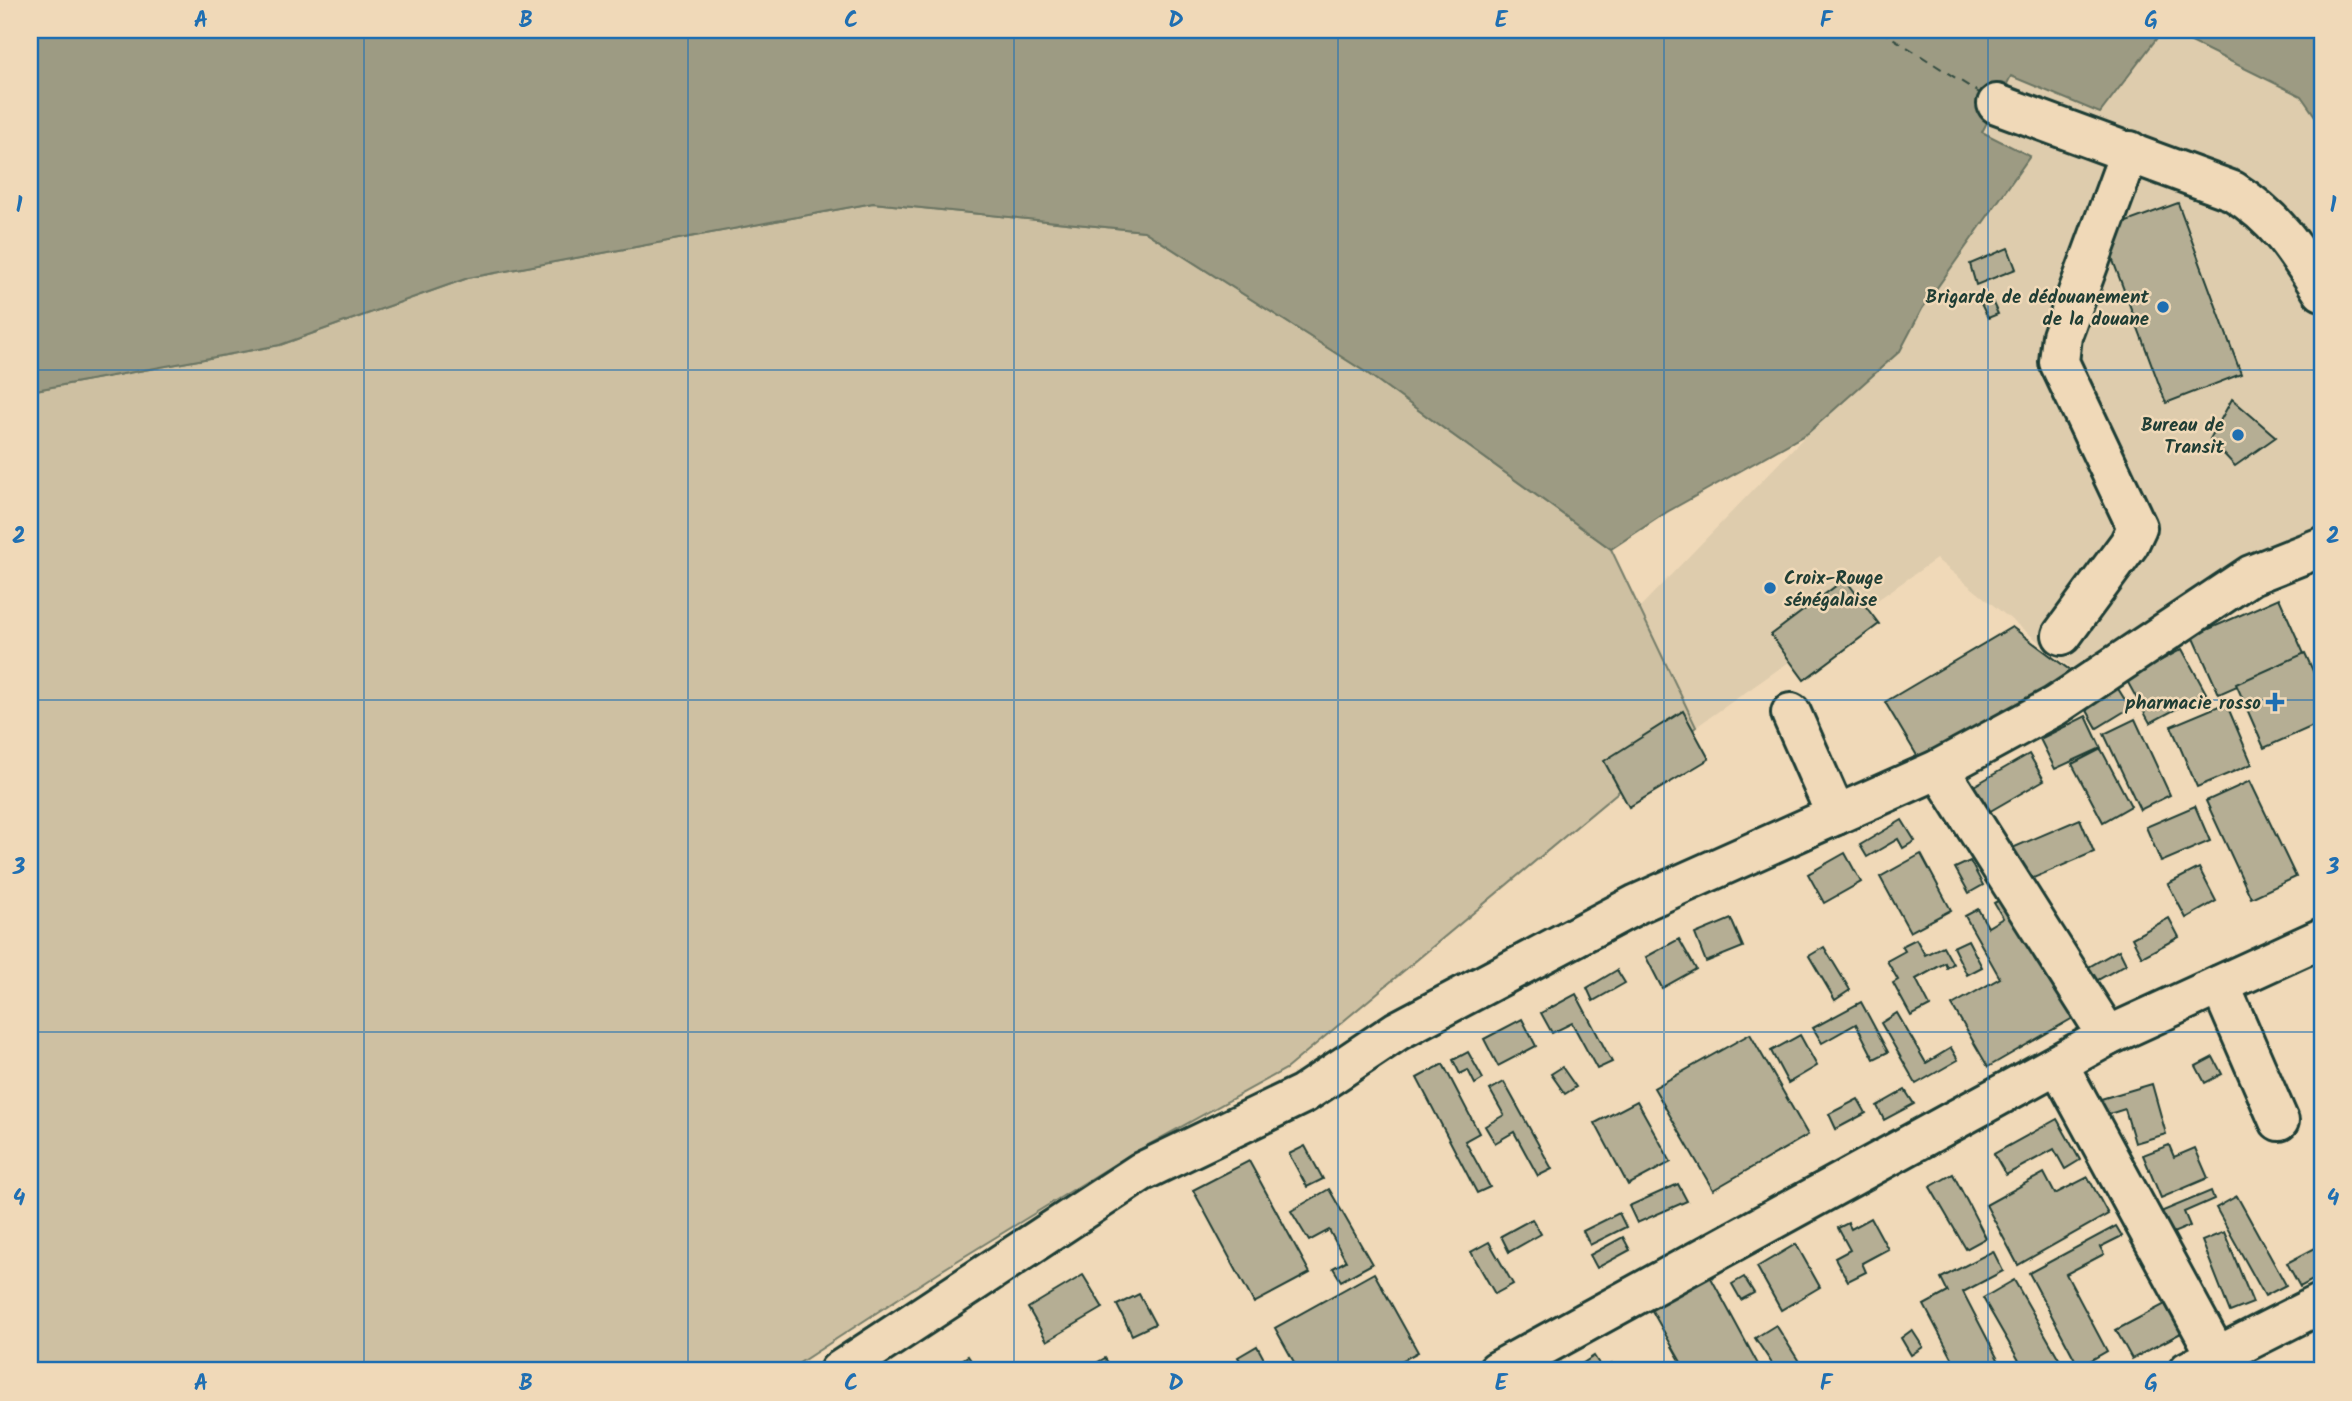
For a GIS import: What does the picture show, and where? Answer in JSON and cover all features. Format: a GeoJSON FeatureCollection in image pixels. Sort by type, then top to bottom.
{"type":"FeatureCollection","features":[{"type":"Feature","properties":{"kind":"street"},"geometry":{"type":"LineString","coordinates":[[1997,104],[2233,191],[2260,208],[2288,236],[2322,291]]}},
{"type":"Feature","properties":{"kind":"street"},"geometry":{"type":"LineString","coordinates":[[2062,635],[2129,544],[2137,527],[2059,362],[2062,336],[2130,151]]}},
{"type":"Feature","properties":{"kind":"street"},"geometry":{"type":"LineString","coordinates":[[839,1371],[1141,1172],[1303,1094],[1396,1031],[1637,904],[1939,769],[2054,706],[2251,575],[2322,547]]}},
{"type":"Feature","properties":{"kind":"street"},"geometry":{"type":"LineString","coordinates":[[1791,713],[1836,815]]}},
{"type":"Feature","properties":{"kind":"street"},"geometry":{"type":"LineString","coordinates":[[1939,769],[2108,1036]]}},
{"type":"Feature","properties":{"kind":"street"},"geometry":{"type":"LineString","coordinates":[[1497,1371],[2108,1036],[2322,939]]}},
{"type":"Feature","properties":{"kind":"street"},"geometry":{"type":"LineString","coordinates":[[2220,985],[2279,1121]]}},
{"type":"Feature","properties":{"kind":"street"},"geometry":{"type":"LineString","coordinates":[[2058,1064],[2210,1366],[2322,1303]]}},
{"type":"Feature","properties":{"kind":"shaded area"},"geometry":{"type":"Polygon","coordinates":[[[30,30],[2163,30],[2100,113],[2011,76],[1982,132],[2030,156],[1922,309],[1900,351],[1808,433],[1667,512],[1611,549],[1367,373],[1144,231],[873,203],[468,278],[280,345],[30,391],[30,30]]]}},
{"type":"Feature","properties":{"kind":"shaded area"},"geometry":{"type":"Polygon","coordinates":[[[2163,30],[2302,96],[2322,126],[2322,533],[2259,557],[2071,668],[1936,559],[1696,727],[1639,608],[1808,433],[1900,351],[1922,309],[2029,157],[1982,132],[2011,76],[2100,113],[2163,30]]]}},
{"type":"Feature","properties":{"kind":"shaded area"},"geometry":{"type":"Polygon","coordinates":[[[2167,30],[2322,30],[2322,126],[2301,96],[2167,30]]]}},
{"type":"Feature","properties":{"kind":"shaded area"},"geometry":{"type":"Polygon","coordinates":[[[873,203],[1144,231],[1367,373],[1611,549],[1696,727],[1286,1069],[1128,1156],[939,1272],[787,1371],[30,1371],[30,391],[280,345],[468,278],[873,203]]]}},
{"type":"Feature","properties":{"kind":"building"},"geometry":{"type":"Polygon","coordinates":[[[2178,203],[2241,374],[2166,403],[2102,231],[2178,203]]]}},
{"type":"Feature","properties":{"kind":"building"},"geometry":{"type":"Polygon","coordinates":[[[2008,248],[2016,269],[1976,285],[1970,264],[2008,248]]]}},
{"type":"Feature","properties":{"kind":"building"},"geometry":{"type":"Polygon","coordinates":[[[1990,297],[1998,314],[1988,318],[1979,300],[1990,297]]]}},
{"type":"Feature","properties":{"kind":"building"},"geometry":{"type":"Polygon","coordinates":[[[2232,399],[2276,437],[2235,466],[2210,439],[2232,399]]]}},
{"type":"Feature","properties":{"kind":"building"},"geometry":{"type":"Polygon","coordinates":[[[1845,579],[1879,624],[1804,680],[1771,635],[1845,579]]]}},
{"type":"Feature","properties":{"kind":"building"},"geometry":{"type":"Polygon","coordinates":[[[2279,598],[2305,656],[2219,694],[2193,636],[2279,598]]]}},
{"type":"Feature","properties":{"kind":"building"},"geometry":{"type":"Polygon","coordinates":[[[2012,627],[2075,674],[1922,764],[1885,702],[2012,627]]]}},
{"type":"Feature","properties":{"kind":"building"},"geometry":{"type":"Polygon","coordinates":[[[2182,649],[2206,693],[2150,723],[2126,679],[2182,649]]]}},
{"type":"Feature","properties":{"kind":"building"},"geometry":{"type":"Polygon","coordinates":[[[2305,653],[2322,691],[2322,722],[2264,748],[2236,684],[2305,653]]]}},
{"type":"Feature","properties":{"kind":"building"},"geometry":{"type":"Polygon","coordinates":[[[2117,687],[2130,708],[2097,728],[2085,707],[2117,687]]]}},
{"type":"Feature","properties":{"kind":"building"},"geometry":{"type":"Polygon","coordinates":[[[2226,703],[2252,764],[2197,787],[2171,726],[2226,703]]]}},
{"type":"Feature","properties":{"kind":"building"},"geometry":{"type":"Polygon","coordinates":[[[1683,711],[1709,759],[1629,807],[1604,761],[1683,711]]]}},
{"type":"Feature","properties":{"kind":"building"},"geometry":{"type":"Polygon","coordinates":[[[2086,716],[2101,748],[2055,769],[2040,739],[2086,716]]]}},
{"type":"Feature","properties":{"kind":"building"},"geometry":{"type":"Polygon","coordinates":[[[2135,719],[2170,795],[2140,810],[2104,734],[2135,719]]]}},
{"type":"Feature","properties":{"kind":"building"},"geometry":{"type":"Polygon","coordinates":[[[2101,749],[2131,806],[2103,822],[2072,764],[2101,749]]]}},
{"type":"Feature","properties":{"kind":"building"},"geometry":{"type":"Polygon","coordinates":[[[2029,754],[2044,780],[1987,813],[1972,787],[2029,754]]]}},
{"type":"Feature","properties":{"kind":"building"},"geometry":{"type":"Polygon","coordinates":[[[2250,781],[2296,877],[2251,898],[2206,801],[2250,781]]]}},
{"type":"Feature","properties":{"kind":"building"},"geometry":{"type":"Polygon","coordinates":[[[2195,806],[2210,841],[2161,862],[2146,827],[2195,806]]]}},
{"type":"Feature","properties":{"kind":"building"},"geometry":{"type":"Polygon","coordinates":[[[2080,819],[2094,852],[2024,882],[2010,849],[2080,819]]]}},
{"type":"Feature","properties":{"kind":"building"},"geometry":{"type":"Polygon","coordinates":[[[1902,820],[1915,841],[1903,848],[1898,839],[1867,857],[1860,845],[1902,820]]]}},
{"type":"Feature","properties":{"kind":"building"},"geometry":{"type":"Polygon","coordinates":[[[1845,853],[1861,882],[1824,903],[1808,874],[1845,853]]]}},
{"type":"Feature","properties":{"kind":"building"},"geometry":{"type":"Polygon","coordinates":[[[1921,854],[1951,910],[1910,932],[1880,877],[1921,854]]]}},
{"type":"Feature","properties":{"kind":"building"},"geometry":{"type":"Polygon","coordinates":[[[1970,861],[1983,885],[1969,893],[1955,868],[1970,861]]]}},
{"type":"Feature","properties":{"kind":"building"},"geometry":{"type":"Polygon","coordinates":[[[2199,868],[2216,901],[2186,918],[2168,884],[2199,868]]]}},
{"type":"Feature","properties":{"kind":"building"},"geometry":{"type":"Polygon","coordinates":[[[2005,897],[2073,1018],[1988,1067],[1952,1005],[2000,978],[1965,916],[1978,909],[1988,927],[2003,918],[1994,903],[2005,897]]]}},
{"type":"Feature","properties":{"kind":"building"},"geometry":{"type":"Polygon","coordinates":[[[2169,918],[2179,937],[2142,957],[2132,938],[2169,918]]]}},
{"type":"Feature","properties":{"kind":"building"},"geometry":{"type":"Polygon","coordinates":[[[1731,919],[1743,947],[1706,962],[1695,934],[1731,919]]]}},
{"type":"Feature","properties":{"kind":"building"},"geometry":{"type":"Polygon","coordinates":[[[1679,939],[1696,969],[1662,988],[1646,957],[1679,939]]]}},
{"type":"Feature","properties":{"kind":"building"},"geometry":{"type":"Polygon","coordinates":[[[1916,939],[1925,955],[1943,946],[1953,964],[1947,968],[1945,963],[1916,979],[1930,1006],[1911,1016],[1893,983],[1898,980],[1887,961],[1905,951],[1902,946],[1916,939]]]}},
{"type":"Feature","properties":{"kind":"building"},"geometry":{"type":"Polygon","coordinates":[[[1968,940],[1982,967],[1967,975],[1953,947],[1968,940]]]}},
{"type":"Feature","properties":{"kind":"building"},"geometry":{"type":"Polygon","coordinates":[[[1824,947],[1850,990],[1835,1000],[1809,956],[1824,947]]]}},
{"type":"Feature","properties":{"kind":"building"},"geometry":{"type":"Polygon","coordinates":[[[2119,950],[2126,964],[2087,986],[2080,972],[2119,950]]]}},
{"type":"Feature","properties":{"kind":"building"},"geometry":{"type":"Polygon","coordinates":[[[1617,970],[1625,983],[1593,1001],[1587,988],[1617,970]]]}},
{"type":"Feature","properties":{"kind":"building"},"geometry":{"type":"Polygon","coordinates":[[[1576,994],[1612,1062],[1597,1069],[1572,1023],[1552,1033],[1541,1013],[1576,994]]]}},
{"type":"Feature","properties":{"kind":"building"},"geometry":{"type":"Polygon","coordinates":[[[1861,1002],[1888,1052],[1874,1059],[1856,1024],[1822,1043],[1813,1028],[1861,1002]]]}},
{"type":"Feature","properties":{"kind":"building"},"geometry":{"type":"Polygon","coordinates":[[[1897,1013],[1926,1063],[1951,1048],[1958,1060],[1916,1084],[1881,1023],[1897,1013]]]}},
{"type":"Feature","properties":{"kind":"building"},"geometry":{"type":"Polygon","coordinates":[[[1522,1019],[1536,1046],[1498,1066],[1484,1039],[1522,1019]]]}},
{"type":"Feature","properties":{"kind":"building"},"geometry":{"type":"Polygon","coordinates":[[[1750,1034],[1808,1135],[1713,1190],[1654,1088],[1750,1034]]]}},
{"type":"Feature","properties":{"kind":"building"},"geometry":{"type":"Polygon","coordinates":[[[1800,1035],[1817,1066],[1788,1083],[1771,1051],[1800,1035]]]}},
{"type":"Feature","properties":{"kind":"building"},"geometry":{"type":"Polygon","coordinates":[[[1468,1052],[1483,1079],[1475,1084],[1468,1070],[1460,1074],[1453,1060],[1468,1052]]]}},
{"type":"Feature","properties":{"kind":"building"},"geometry":{"type":"Polygon","coordinates":[[[2213,1057],[2222,1074],[2205,1083],[2196,1066],[2213,1057]]]}},
{"type":"Feature","properties":{"kind":"building"},"geometry":{"type":"Polygon","coordinates":[[[1443,1064],[1479,1133],[1465,1141],[1490,1187],[1477,1193],[1417,1078],[1443,1064]]]}},
{"type":"Feature","properties":{"kind":"building"},"geometry":{"type":"Polygon","coordinates":[[[1562,1067],[1576,1087],[1565,1094],[1551,1074],[1562,1067]]]}},
{"type":"Feature","properties":{"kind":"building"},"geometry":{"type":"Polygon","coordinates":[[[1504,1082],[1552,1169],[1538,1176],[1514,1132],[1495,1143],[1485,1126],[1504,1115],[1490,1090],[1504,1082]]]}},
{"type":"Feature","properties":{"kind":"building"},"geometry":{"type":"Polygon","coordinates":[[[2152,1084],[2166,1134],[2135,1143],[2125,1109],[2106,1115],[2101,1099],[2152,1084]]]}},
{"type":"Feature","properties":{"kind":"building"},"geometry":{"type":"Polygon","coordinates":[[[1905,1090],[1914,1104],[1884,1120],[1877,1106],[1905,1090]]]}},
{"type":"Feature","properties":{"kind":"building"},"geometry":{"type":"Polygon","coordinates":[[[1858,1099],[1866,1113],[1836,1129],[1829,1114],[1858,1099]]]}},
{"type":"Feature","properties":{"kind":"building"},"geometry":{"type":"Polygon","coordinates":[[[1637,1101],[1671,1162],[1628,1185],[1595,1123],[1637,1101]]]}},
{"type":"Feature","properties":{"kind":"building"},"geometry":{"type":"Polygon","coordinates":[[[2057,1119],[2080,1160],[2065,1169],[2054,1149],[2006,1175],[1994,1154],[2057,1119]]]}},
{"type":"Feature","properties":{"kind":"building"},"geometry":{"type":"Polygon","coordinates":[[[2169,1145],[2174,1157],[2195,1148],[2208,1178],[2161,1198],[2143,1155],[2169,1145]]]}},
{"type":"Feature","properties":{"kind":"building"},"geometry":{"type":"Polygon","coordinates":[[[1305,1146],[1323,1179],[1307,1187],[1289,1154],[1305,1146]]]}},
{"type":"Feature","properties":{"kind":"building"},"geometry":{"type":"Polygon","coordinates":[[[1249,1161],[1310,1273],[1254,1303],[1193,1190],[1249,1161]]]}},
{"type":"Feature","properties":{"kind":"building"},"geometry":{"type":"Polygon","coordinates":[[[2044,1173],[2055,1194],[2088,1177],[2108,1214],[2018,1265],[1986,1205],[2044,1173]]]}},
{"type":"Feature","properties":{"kind":"building"},"geometry":{"type":"Polygon","coordinates":[[[1953,1174],[1986,1238],[1966,1249],[1930,1187],[1953,1174]]]}},
{"type":"Feature","properties":{"kind":"building"},"geometry":{"type":"Polygon","coordinates":[[[1678,1184],[1687,1201],[1637,1223],[1629,1206],[1678,1184]]]}},
{"type":"Feature","properties":{"kind":"building"},"geometry":{"type":"Polygon","coordinates":[[[1329,1189],[1372,1264],[1341,1281],[1333,1268],[1346,1261],[1329,1230],[1309,1241],[1291,1211],[1329,1189]]]}},
{"type":"Feature","properties":{"kind":"building"},"geometry":{"type":"Polygon","coordinates":[[[2211,1191],[2214,1199],[2184,1212],[2190,1226],[2161,1238],[2151,1216],[2211,1191]]]}},
{"type":"Feature","properties":{"kind":"building"},"geometry":{"type":"Polygon","coordinates":[[[2237,1196],[2286,1285],[2265,1296],[2216,1208],[2237,1196]]]}},
{"type":"Feature","properties":{"kind":"building"},"geometry":{"type":"Polygon","coordinates":[[[1619,1213],[1626,1227],[1590,1245],[1583,1231],[1619,1213]]]}},
{"type":"Feature","properties":{"kind":"building"},"geometry":{"type":"Polygon","coordinates":[[[1871,1218],[1888,1249],[1862,1263],[1866,1272],[1848,1281],[1835,1258],[1850,1250],[1838,1228],[1848,1223],[1851,1229],[1871,1218]]]}},
{"type":"Feature","properties":{"kind":"building"},"geometry":{"type":"Polygon","coordinates":[[[1532,1219],[1541,1234],[1509,1252],[1501,1236],[1532,1219]]]}},
{"type":"Feature","properties":{"kind":"building"},"geometry":{"type":"Polygon","coordinates":[[[2116,1226],[2122,1236],[2100,1247],[2104,1254],[2066,1274],[2107,1351],[2079,1367],[2029,1273],[2116,1226]]]}},
{"type":"Feature","properties":{"kind":"building"},"geometry":{"type":"Polygon","coordinates":[[[2224,1232],[2253,1303],[2230,1312],[2202,1241],[2224,1232]]]}},
{"type":"Feature","properties":{"kind":"building"},"geometry":{"type":"Polygon","coordinates":[[[1623,1237],[1630,1250],[1597,1268],[1590,1255],[1623,1237]]]}},
{"type":"Feature","properties":{"kind":"building"},"geometry":{"type":"Polygon","coordinates":[[[1489,1242],[1513,1284],[1495,1294],[1471,1252],[1489,1242]]]}},
{"type":"Feature","properties":{"kind":"building"},"geometry":{"type":"Polygon","coordinates":[[[1796,1244],[1820,1287],[1781,1310],[1757,1267],[1796,1244]]]}},
{"type":"Feature","properties":{"kind":"building"},"geometry":{"type":"Polygon","coordinates":[[[2315,1248],[2322,1262],[2322,1275],[2300,1287],[2287,1263],[2315,1248]]]}},
{"type":"Feature","properties":{"kind":"building"},"geometry":{"type":"Polygon","coordinates":[[[1993,1251],[2003,1271],[1963,1292],[2004,1371],[1959,1371],[1924,1305],[1948,1292],[1941,1278],[1993,1251]]]}},
{"type":"Feature","properties":{"kind":"building"},"geometry":{"type":"Polygon","coordinates":[[[1374,1273],[1418,1352],[1383,1371],[1299,1371],[1275,1328],[1374,1273]]]}},
{"type":"Feature","properties":{"kind":"building"},"geometry":{"type":"Polygon","coordinates":[[[1083,1275],[1103,1308],[1047,1341],[1028,1308],[1083,1275]]]}},
{"type":"Feature","properties":{"kind":"building"},"geometry":{"type":"Polygon","coordinates":[[[1710,1276],[1760,1368],[1754,1371],[1686,1371],[1651,1309],[1710,1276]]]}},
{"type":"Feature","properties":{"kind":"building"},"geometry":{"type":"Polygon","coordinates":[[[1744,1277],[1754,1293],[1741,1300],[1732,1284],[1744,1277]]]}},
{"type":"Feature","properties":{"kind":"building"},"geometry":{"type":"Polygon","coordinates":[[[2014,1280],[2066,1371],[2025,1371],[1983,1298],[2014,1280]]]}},
{"type":"Feature","properties":{"kind":"building"},"geometry":{"type":"Polygon","coordinates":[[[1139,1294],[1155,1324],[1132,1335],[1117,1305],[1139,1294]]]}},
{"type":"Feature","properties":{"kind":"building"},"geometry":{"type":"Polygon","coordinates":[[[2165,1304],[2181,1333],[2132,1359],[2116,1330],[2165,1304]]]}},
{"type":"Feature","properties":{"kind":"building"},"geometry":{"type":"Polygon","coordinates":[[[1776,1325],[1805,1371],[1777,1371],[1755,1338],[1776,1325]]]}},
{"type":"Feature","properties":{"kind":"building"},"geometry":{"type":"Polygon","coordinates":[[[1912,1330],[1923,1347],[1911,1355],[1901,1338],[1912,1330]]]}},
{"type":"Feature","properties":{"kind":"building"},"geometry":{"type":"Polygon","coordinates":[[[1257,1346],[1270,1370],[1246,1371],[1238,1357],[1257,1346]]]}},
{"type":"Feature","properties":{"kind":"building"},"geometry":{"type":"Polygon","coordinates":[[[968,1356],[976,1368],[957,1371],[953,1366],[968,1356]]]}},
{"type":"Feature","properties":{"kind":"building"},"geometry":{"type":"Polygon","coordinates":[[[1594,1356],[1603,1370],[1612,1364],[1617,1371],[1579,1371],[1577,1367],[1594,1356]]]}},
{"type":"Feature","properties":{"kind":"building"},"geometry":{"type":"Polygon","coordinates":[[[1105,1358],[1113,1371],[1087,1371],[1086,1369],[1105,1358]]]}},
{"type":"Feature","properties":{"kind":"ferry route"},"geometry":{"type":"LineString","coordinates":[[1880,30],[1981,94]]}},
{"type":"Feature","properties":{"kind":"place","name":"Brigarde de dédouanement de la douane"},"geometry":{"type":"Point","coordinates":[2163,307]}},
{"type":"Feature","properties":{"kind":"place","name":"Bureau de Transit"},"geometry":{"type":"Point","coordinates":[2238,435]}},
{"type":"Feature","properties":{"kind":"place","name":"Croix-Rouge sénégalaise"},"geometry":{"type":"Point","coordinates":[1770,588]}},
{"type":"Feature","properties":{"kind":"place","name":"pharmacie rosso"},"geometry":{"type":"Point","coordinates":[2275,702]}}]}
